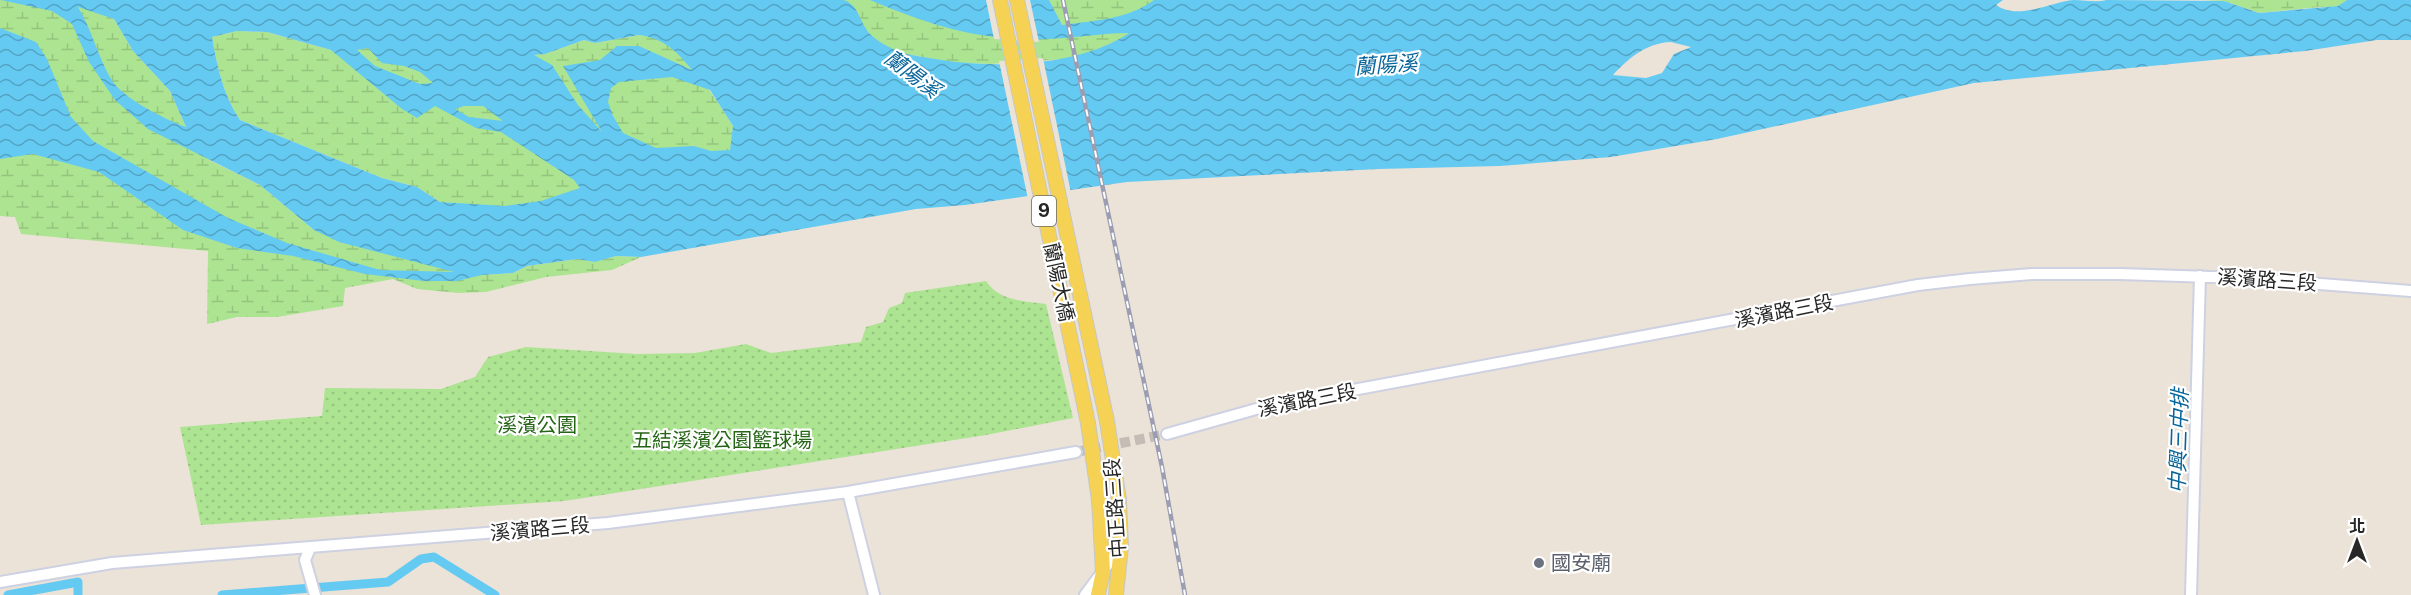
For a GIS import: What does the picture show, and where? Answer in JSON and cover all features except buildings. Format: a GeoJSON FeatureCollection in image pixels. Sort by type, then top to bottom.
{"type":"FeatureCollection","features":[{"type":"Feature","properties":{"kind":"main road","name":"蘭陽大橋"},"geometry":{"type":"LineString","coordinates":[[1000,0],[1088,423]]}},
{"type":"Feature","properties":{"kind":"main road","name":"蘭陽大橋"},"geometry":{"type":"LineString","coordinates":[[1017,0],[1107,420]]}},
{"type":"Feature","properties":{"kind":"main road","name":"中正路三段"},"geometry":{"type":"LineString","coordinates":[[1107,420],[1119,500],[1121,547],[1116,595]]}},
{"type":"Feature","properties":{"kind":"main road","name":"中正路三段"},"geometry":{"type":"LineString","coordinates":[[1088,423],[1099,500],[1103,572],[1098,595]]}},
{"type":"Feature","properties":{"kind":"street","name":"溪濱路三段"},"geometry":{"type":"LineString","coordinates":[[1167,434],[1267,406],[1918,285],[2032,274],[2200,276],[2411,291]]}},
{"type":"Feature","properties":{"kind":"street"},"geometry":{"type":"LineString","coordinates":[[2191,595],[2200,276]]}},
{"type":"Feature","properties":{"kind":"street","name":"溪濱路三段"},"geometry":{"type":"LineString","coordinates":[[0,582],[112,563],[581,526],[848,492],[1076,452]]}},
{"type":"Feature","properties":{"kind":"street"},"geometry":{"type":"LineString","coordinates":[[848,492],[874,595]]}},
{"type":"Feature","properties":{"kind":"street"},"geometry":{"type":"LineString","coordinates":[[1085,595],[1121,547]]}},
{"type":"Feature","properties":{"kind":"street"},"geometry":{"type":"LineString","coordinates":[[309,548],[305,560],[314,594]]}},
{"type":"Feature","properties":{"kind":"green space"},"geometry":{"type":"Polygon","coordinates":[[[0,0],[79,0],[114,19],[133,51],[170,91],[186,127],[209,160],[260,185],[314,230],[482,275],[513,273],[527,266],[577,259],[595,262],[616,256],[641,257],[612,270],[546,277],[486,292],[458,293],[417,289],[393,279],[345,288],[343,306],[277,317],[237,317],[207,324],[208,251],[21,234],[15,217],[0,216],[0,0]]]}},
{"type":"Feature","properties":{"kind":"green space"},"geometry":{"type":"Polygon","coordinates":[[[806,0],[1230,0],[1100,57],[990,64],[955,63],[901,53],[830,22],[812,10],[806,0]]]}},
{"type":"Feature","properties":{"kind":"green space"},"geometry":{"type":"Polygon","coordinates":[[[2202,0],[2404,0],[2393,6],[2320,7],[2259,13],[2224,1],[2202,0]]]}},
{"type":"Feature","properties":{"kind":"green space"},"geometry":{"type":"Polygon","coordinates":[[[237,31],[267,32],[331,50],[368,48],[394,54],[613,163],[547,214],[440,202],[417,187],[382,178],[240,120],[225,90],[212,37],[237,31]]]}},
{"type":"Feature","properties":{"kind":"green space"},"geometry":{"type":"Polygon","coordinates":[[[639,35],[657,38],[678,52],[699,76],[733,126],[731,150],[718,162],[656,152],[605,135],[592,124],[533,55],[545,54],[584,40],[595,43],[639,35]]]}},
{"type":"Feature","properties":{"kind":"green space","name":"溪濱公園"},"geometry":{"type":"Polygon","coordinates":[[[986,281],[991,288],[1005,296],[1021,301],[1046,304],[1073,418],[986,435],[564,501],[201,525],[180,427],[322,416],[325,388],[441,389],[475,377],[488,357],[526,347],[637,354],[695,353],[746,344],[771,353],[861,342],[866,327],[883,322],[889,308],[902,303],[905,293],[986,281]]]}},
{"type":"Feature","properties":{"kind":"water","name":"蘭陽溪"},"geometry":{"type":"Polygon","coordinates":[[[1,0],[844,0],[853,6],[871,35],[898,51],[953,62],[978,64],[1032,63],[1059,59],[1108,45],[1129,33],[1047,39],[999,37],[935,24],[870,0],[1049,0],[1062,25],[1122,15],[1154,0],[2003,0],[1996,5],[2014,11],[2024,11],[2074,0],[2224,1],[2259,13],[2338,6],[2347,0],[2411,0],[2411,40],[2377,40],[2305,51],[1974,83],[1717,139],[1611,157],[1500,166],[1379,169],[1127,182],[965,205],[916,209],[641,257],[616,256],[595,262],[577,259],[527,266],[513,273],[482,275],[457,281],[424,281],[365,274],[293,256],[237,248],[183,230],[99,172],[33,154],[0,159],[0,28],[36,42],[47,59],[71,117],[93,141],[228,218],[287,243],[380,270],[454,272],[339,242],[314,230],[260,185],[148,129],[115,100],[89,62],[72,24],[52,11],[1,0]],[[78,7],[106,71],[117,86],[145,108],[186,127],[170,91],[133,51],[114,19],[78,7]],[[237,31],[212,37],[225,90],[240,120],[382,178],[417,187],[440,202],[505,206],[541,201],[580,188],[574,180],[501,132],[476,128],[435,106],[417,118],[402,109],[331,50],[267,32],[237,31]],[[639,35],[595,43],[584,40],[545,54],[534,55],[552,65],[578,105],[602,132],[563,66],[600,60],[617,46],[639,46],[692,70],[669,46],[656,39],[639,35]],[[1671,42],[1639,52],[1613,75],[1646,78],[1662,73],[1674,54],[1691,47],[1671,42]],[[368,48],[357,50],[375,66],[420,84],[433,83],[420,72],[404,66],[382,63],[368,48]],[[672,77],[619,82],[611,88],[608,102],[623,133],[656,148],[694,146],[711,151],[730,150],[733,126],[710,90],[672,77]],[[464,106],[455,109],[469,117],[503,121],[483,106],[464,106]]]}},
{"type":"Feature","properties":{"kind":"pier"},"geometry":{"type":"Polygon","coordinates":[[[986,0],[1030,0],[1039,42],[994,39],[986,0]]]}},
{"type":"Feature","properties":{"kind":"pier"},"geometry":{"type":"Polygon","coordinates":[[[1043,58],[1071,193],[1028,199],[999,61],[1043,58]]]}},
{"type":"Feature","properties":{"kind":"waterway"},"geometry":{"type":"LineString","coordinates":[[222,595],[388,582],[421,559],[434,557],[495,595]]}},
{"type":"Feature","properties":{"kind":"waterway"},"geometry":{"type":"LineString","coordinates":[[8,595],[78,582],[78,595]]}},
{"type":"Feature","properties":{"kind":"tunnel"},"geometry":{"type":"LineString","coordinates":[[1076,452],[1167,434]]}},
{"type":"Feature","properties":{"kind":"railway"},"geometry":{"type":"LineString","coordinates":[[1063,0],[1162,467],[1185,595]]}},
{"type":"Feature","properties":{"kind":"place","name":"國安廟"},"geometry":{"type":"Point","coordinates":[1539,563]}},
{"type":"Feature","properties":{"kind":"park label","name":"五結溪濱公園籃球場"},"geometry":{"type":"Point","coordinates":[722,440]}},
{"type":"Feature","properties":{"kind":"water label","name":"中興三中排"},"geometry":{"type":"Point","coordinates":[2179,441]}}]}
